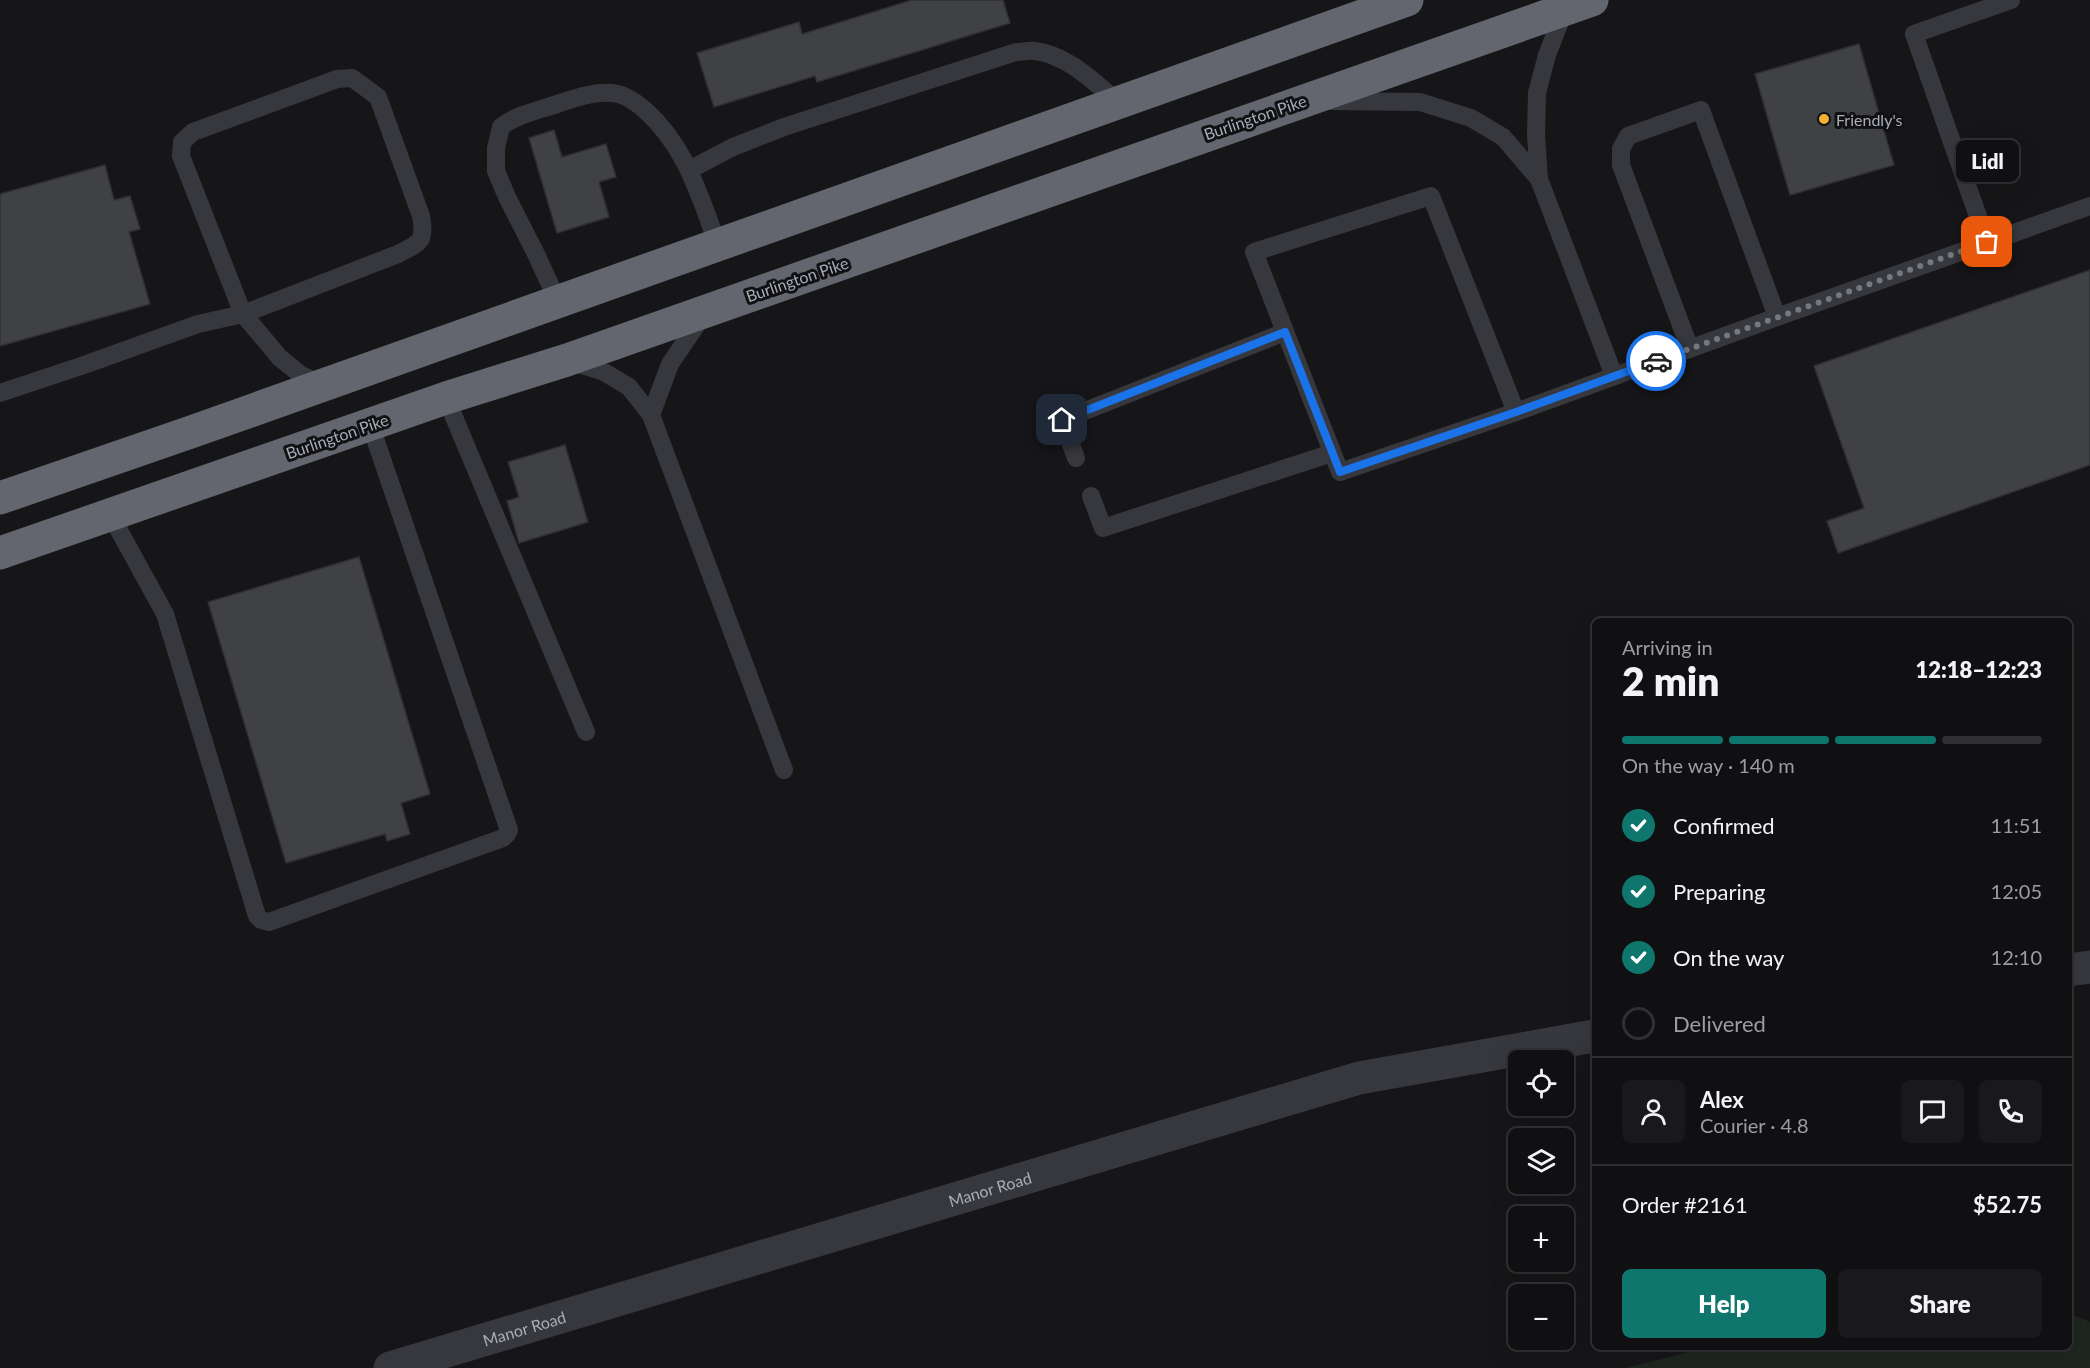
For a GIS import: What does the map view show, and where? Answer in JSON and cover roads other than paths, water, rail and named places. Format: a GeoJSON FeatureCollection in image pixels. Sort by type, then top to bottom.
{"type":"FeatureCollection","features":[{"type":"Feature","properties":{"kind":"highway"},"geometry":{"type":"LineString","coordinates":[[0,498],[1119,103],[1348,10],[1407,0]]}},
{"type":"Feature","properties":{"kind":"highway","name":"Burlington Pike"},"geometry":{"type":"LineString","coordinates":[[0,553],[446,398],[567,360],[1579,5]]}},
{"type":"Feature","properties":{"kind":"street"},"geometry":{"type":"LineString","coordinates":[[2072,969],[2090,967]]}},
{"type":"Feature","properties":{"kind":"street","name":"Manor Road"},"geometry":{"type":"LineString","coordinates":[[390,1368],[1359,1078],[1592,1036]]}},
{"type":"Feature","properties":{"kind":"lane"},"geometry":{"type":"LineString","coordinates":[[1987,242],[1914,33],[2011,0]]}},
{"type":"Feature","properties":{"kind":"lane"},"geometry":{"type":"LineString","coordinates":[[1579,5],[1547,55],[1537,93],[1536,135],[1539,179],[1614,376]]}},
{"type":"Feature","properties":{"kind":"lane"},"geometry":{"type":"LineString","coordinates":[[689,170],[733,147],[784,128],[1016,52],[1034,50],[1057,57],[1073,66],[1119,103]]}},
{"type":"Feature","properties":{"kind":"lane"},"geometry":{"type":"LineString","coordinates":[[0,393],[198,324],[243,314],[398,254],[418,243],[424,231],[421,216],[378,97],[352,78],[337,79],[193,132],[182,142],[181,156],[243,314],[280,358],[301,375],[323,385]]}},
{"type":"Feature","properties":{"kind":"lane"},"geometry":{"type":"LineString","coordinates":[[558,302],[496,171],[495,148],[501,127],[522,116],[577,98],[603,93],[620,94],[636,102],[660,123],[675,142],[689,170],[718,245]]}},
{"type":"Feature","properties":{"kind":"lane"},"geometry":{"type":"LineString","coordinates":[[1304,100],[1420,102],[1471,118],[1503,137],[1539,179]]}},
{"type":"Feature","properties":{"kind":"lane"},"geometry":{"type":"LineString","coordinates":[[1690,349],[1621,165],[1621,149],[1628,136],[1638,132],[1701,110],[1777,317]]}},
{"type":"Feature","properties":{"kind":"lane"},"geometry":{"type":"LineString","coordinates":[[1516,412],[1431,196],[1254,252],[1340,472],[1516,412],[2090,206]]}},
{"type":"Feature","properties":{"kind":"lane"},"geometry":{"type":"LineString","coordinates":[[651,415],[670,364],[699,319],[714,308]]}},
{"type":"Feature","properties":{"kind":"lane"},"geometry":{"type":"LineString","coordinates":[[1076,458],[1062,420],[1285,332]]}},
{"type":"Feature","properties":{"kind":"lane"},"geometry":{"type":"LineString","coordinates":[[567,360],[604,372],[629,387],[651,415],[784,770]]}},
{"type":"Feature","properties":{"kind":"lane"},"geometry":{"type":"LineString","coordinates":[[446,398],[586,732]]}},
{"type":"Feature","properties":{"kind":"lane"},"geometry":{"type":"LineString","coordinates":[[110,514],[165,614],[257,916],[269,922],[503,838],[509,830],[370,424]]}},
{"type":"Feature","properties":{"kind":"lane"},"geometry":{"type":"LineString","coordinates":[[1091,496],[1103,528],[1332,453]]}},
{"type":"Feature","properties":{"kind":"place","name":"Friendly's"},"geometry":{"type":"Point","coordinates":[1824,119]}},
{"type":"Feature","properties":{"kind":"place","name":"Lidl"},"geometry":{"type":"Point","coordinates":[1987,242]}}]}
